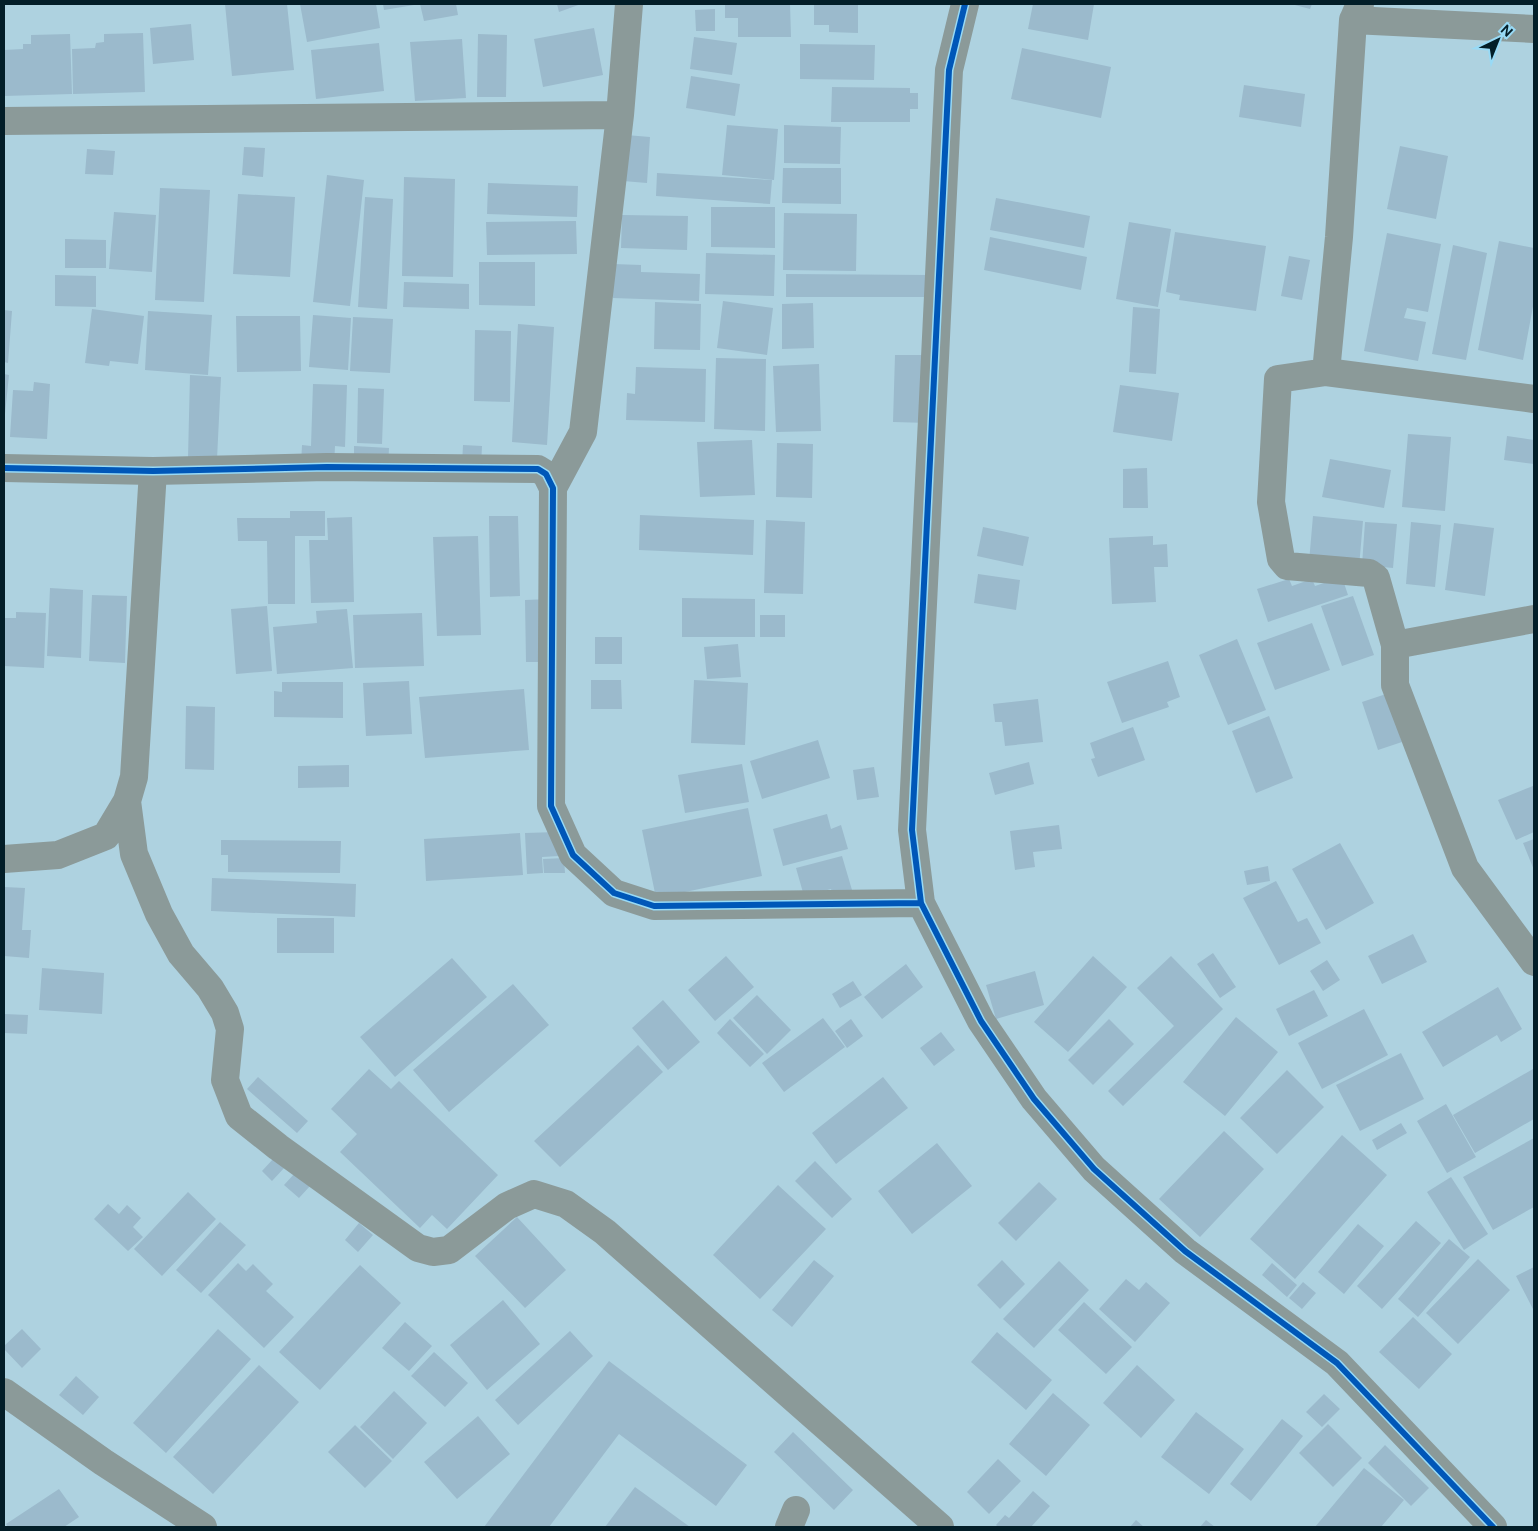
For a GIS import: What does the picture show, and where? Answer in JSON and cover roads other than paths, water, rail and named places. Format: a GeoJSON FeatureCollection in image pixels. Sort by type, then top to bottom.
{"type":"FeatureCollection","features":[{"type":"Feature","properties":{"kind":"street"},"geometry":{"type":"LineString","coordinates":[[553,488],[583,432],[620,115],[629,4]]}},
{"type":"Feature","properties":{"kind":"street"},"geometry":{"type":"LineString","coordinates":[[966,4],[950,70],[912,830],[922,903],[981,1021],[1034,1099],[1094,1168],[1185,1251],[1337,1363],[1493,1527]]}},
{"type":"Feature","properties":{"kind":"street"},"geometry":{"type":"LineString","coordinates":[[1326,372],[1339,237],[1356,12],[1534,29]]}},
{"type":"Feature","properties":{"kind":"street"},"geometry":{"type":"LineString","coordinates":[[4,120],[620,115]]}},
{"type":"Feature","properties":{"kind":"street"},"geometry":{"type":"LineString","coordinates":[[1534,399],[1326,372],[1278,379],[1271,502],[1280,559],[1287,566],[1369,573],[1376,578],[1395,645],[1395,684],[1465,868],[1525,934],[1534,962]]}},
{"type":"Feature","properties":{"kind":"street"},"geometry":{"type":"LineString","coordinates":[[4,468],[153,471],[326,467],[538,469],[546,474],[553,488],[551,806],[574,855],[614,893],[654,906],[922,903]]}},
{"type":"Feature","properties":{"kind":"street"},"geometry":{"type":"LineString","coordinates":[[4,859],[58,855],[106,836],[127,801],[134,777],[153,471]]}},
{"type":"Feature","properties":{"kind":"street"},"geometry":{"type":"LineString","coordinates":[[1395,645],[1534,619]]}},
{"type":"Feature","properties":{"kind":"street"},"geometry":{"type":"LineString","coordinates":[[127,801],[134,854],[159,914],[181,954],[210,988],[225,1013],[230,1029],[224,1080],[239,1116],[278,1147],[418,1248],[433,1252],[449,1250],[507,1206],[534,1194],[566,1204],[605,1232],[940,1527]]}},
{"type":"Feature","properties":{"kind":"street"},"geometry":{"type":"LineString","coordinates":[[4,1392],[103,1462],[203,1527]]}}]}
